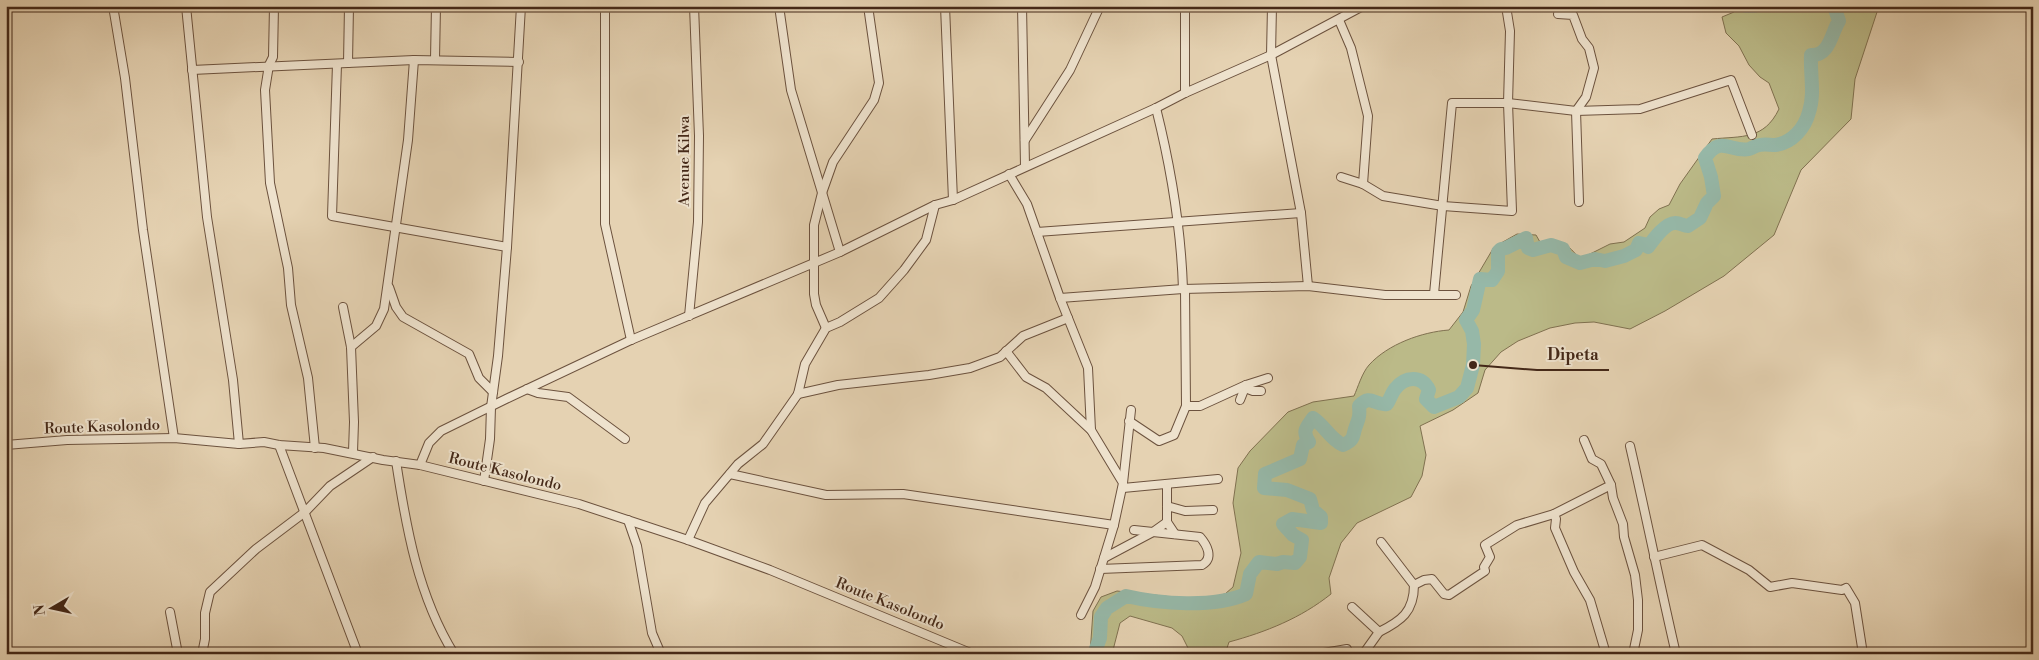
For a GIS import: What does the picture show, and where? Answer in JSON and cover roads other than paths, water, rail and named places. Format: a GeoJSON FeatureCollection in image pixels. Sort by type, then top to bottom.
{"type":"FeatureCollection","features":[{"type":"Feature","properties":{"kind":"street"},"geometry":{"type":"LineString","coordinates":[[112,6],[125,78],[143,230],[174,438]]}},
{"type":"Feature","properties":{"kind":"street"},"geometry":{"type":"LineString","coordinates":[[186,6],[207,217],[233,380],[239,444]]}},
{"type":"Feature","properties":{"kind":"street"},"geometry":{"type":"LineString","coordinates":[[274,6],[273,57],[269,65],[265,90],[270,183],[288,268],[291,305],[308,378],[315,448]]}},
{"type":"Feature","properties":{"kind":"street"},"geometry":{"type":"LineString","coordinates":[[348,63],[349,6]]}},
{"type":"Feature","properties":{"kind":"street"},"geometry":{"type":"LineString","coordinates":[[435,59],[436,6]]}},
{"type":"Feature","properties":{"kind":"street"},"geometry":{"type":"LineString","coordinates":[[484,480],[490,439],[491,407],[506,247],[521,6]]}},
{"type":"Feature","properties":{"kind":"street"},"geometry":{"type":"LineString","coordinates":[[605,6],[605,224],[631,340]]}},
{"type":"Feature","properties":{"kind":"street","name":"Avenue Kilwa"},"geometry":{"type":"LineString","coordinates":[[689,316],[698,222],[698,136],[694,6]]}},
{"type":"Feature","properties":{"kind":"street"},"geometry":{"type":"LineString","coordinates":[[778,6],[791,90],[840,252]]}},
{"type":"Feature","properties":{"kind":"street"},"geometry":{"type":"LineString","coordinates":[[826,328],[816,305],[814,225],[822,192],[833,162],[874,100],[880,83],[868,6]]}},
{"type":"Feature","properties":{"kind":"street"},"geometry":{"type":"LineString","coordinates":[[945,6],[953,200]]}},
{"type":"Feature","properties":{"kind":"street"},"geometry":{"type":"LineString","coordinates":[[1022,6],[1025,166]]}},
{"type":"Feature","properties":{"kind":"street"},"geometry":{"type":"LineString","coordinates":[[1025,140],[1070,70],[1100,6]]}},
{"type":"Feature","properties":{"kind":"street"},"geometry":{"type":"LineString","coordinates":[[1185,6],[1185,93]]}},
{"type":"Feature","properties":{"kind":"street"},"geometry":{"type":"LineString","coordinates":[[1272,6],[1271,56],[1301,213],[1308,286]]}},
{"type":"Feature","properties":{"kind":"street"},"geometry":{"type":"LineString","coordinates":[[420,464],[429,443],[440,431],[631,340],[814,264],[935,205],[953,200],[1185,93],[1271,56],[1364,6]]}},
{"type":"Feature","properties":{"kind":"street"},"geometry":{"type":"LineString","coordinates":[[1341,177],[1363,184],[1383,196],[1443,206],[1512,211],[1508,103],[1510,31],[1506,6]]}},
{"type":"Feature","properties":{"kind":"street"},"geometry":{"type":"LineString","coordinates":[[1558,14],[1574,15],[1582,39],[1589,48],[1594,68],[1586,97],[1576,111],[1579,202]]}},
{"type":"Feature","properties":{"kind":"street"},"geometry":{"type":"LineString","coordinates":[[1339,20],[1351,48],[1368,116],[1363,184]]}},
{"type":"Feature","properties":{"kind":"street"},"geometry":{"type":"LineString","coordinates":[[192,70],[269,65],[435,59],[519,62]]}},
{"type":"Feature","properties":{"kind":"street"},"geometry":{"type":"LineString","coordinates":[[351,347],[376,326],[384,309],[408,140],[414,60]]}},
{"type":"Feature","properties":{"kind":"street"},"geometry":{"type":"LineString","coordinates":[[336,64],[332,216],[395,229],[506,247]]}},
{"type":"Feature","properties":{"kind":"street"},"geometry":{"type":"LineString","coordinates":[[1434,294],[1452,103],[1508,103],[1576,111],[1640,109],[1731,80],[1752,135]]}},
{"type":"Feature","properties":{"kind":"street"},"geometry":{"type":"LineString","coordinates":[[1129,421],[1159,441],[1166,440],[1174,435],[1186,406],[1182,246],[1168,157],[1156,108]]}},
{"type":"Feature","properties":{"kind":"street"},"geometry":{"type":"LineString","coordinates":[[1009,174],[1027,204],[1060,298],[1088,368],[1091,430]]}},
{"type":"Feature","properties":{"kind":"street"},"geometry":{"type":"LineString","coordinates":[[688,540],[705,503],[730,474],[763,444],[798,394],[805,364],[826,328],[840,322],[879,298],[904,270],[926,240],[935,205]]}},
{"type":"Feature","properties":{"kind":"street"},"geometry":{"type":"LineString","coordinates":[[1037,232],[1301,213]]}},
{"type":"Feature","properties":{"kind":"street"},"geometry":{"type":"LineString","coordinates":[[388,285],[396,307],[403,317],[469,354],[479,378],[493,392]]}},
{"type":"Feature","properties":{"kind":"street"},"geometry":{"type":"LineString","coordinates":[[1060,298],[1184,289],[1308,286],[1385,294],[1456,295]]}},
{"type":"Feature","properties":{"kind":"street"},"geometry":{"type":"LineString","coordinates":[[343,308],[351,347],[354,422],[353,452]]}},
{"type":"Feature","properties":{"kind":"street"},"geometry":{"type":"LineString","coordinates":[[798,394],[838,385],[929,375],[970,368],[1000,356],[1023,336],[1068,318]]}},
{"type":"Feature","properties":{"kind":"street"},"geometry":{"type":"LineString","coordinates":[[1006,351],[1026,377],[1046,388],[1091,430],[1123,486]]}},
{"type":"Feature","properties":{"kind":"street"},"geometry":{"type":"LineString","coordinates":[[1186,406],[1200,406],[1268,378]]}},
{"type":"Feature","properties":{"kind":"street"},"geometry":{"type":"LineString","coordinates":[[1246,386],[1253,390],[1262,390]]}},
{"type":"Feature","properties":{"kind":"street"},"geometry":{"type":"LineString","coordinates":[[1240,400],[1246,386]]}},
{"type":"Feature","properties":{"kind":"street"},"geometry":{"type":"LineString","coordinates":[[527,389],[538,393],[568,396],[625,439]]}},
{"type":"Feature","properties":{"kind":"street"},"geometry":{"type":"LineString","coordinates":[[1082,614],[1095,587],[1114,526],[1123,486],[1130,410]]}},
{"type":"Feature","properties":{"kind":"street","name":"Route Kasolondo"},"geometry":{"type":"LineString","coordinates":[[6,445],[67,440],[174,438],[239,444],[264,442],[353,452],[420,464],[579,504],[688,540],[770,570],[955,650],[973,654]]}},
{"type":"Feature","properties":{"kind":"street"},"geometry":{"type":"LineString","coordinates":[[1584,440],[1592,459],[1601,464],[1611,485],[1613,498],[1623,524],[1624,537],[1635,575],[1638,600],[1638,630],[1633,654]]}},
{"type":"Feature","properties":{"kind":"street"},"geometry":{"type":"LineString","coordinates":[[279,445],[358,654]]}},
{"type":"Feature","properties":{"kind":"street"},"geometry":{"type":"LineString","coordinates":[[1630,446],[1653,543],[1654,557],[1676,654]]}},
{"type":"Feature","properties":{"kind":"street"},"geometry":{"type":"LineString","coordinates":[[202,654],[205,639],[205,613],[210,592],[256,549],[305,512],[330,486],[373,457]]}},
{"type":"Feature","properties":{"kind":"street"},"geometry":{"type":"LineString","coordinates":[[396,461],[416,562],[441,633],[454,654]]}},
{"type":"Feature","properties":{"kind":"street"},"geometry":{"type":"LineString","coordinates":[[730,474],[826,495],[903,494],[1114,526]]}},
{"type":"Feature","properties":{"kind":"street"},"geometry":{"type":"LineString","coordinates":[[1123,486],[1218,479]]}},
{"type":"Feature","properties":{"kind":"street"},"geometry":{"type":"LineString","coordinates":[[1167,484],[1167,522],[1175,534]]}},
{"type":"Feature","properties":{"kind":"street"},"geometry":{"type":"LineString","coordinates":[[1414,585],[1424,580],[1432,579],[1444,594],[1449,595],[1485,571],[1484,567],[1490,557],[1485,545],[1517,526],[1554,514],[1611,485]]}},
{"type":"Feature","properties":{"kind":"street"},"geometry":{"type":"LineString","coordinates":[[1167,506],[1185,511],[1213,510]]}},
{"type":"Feature","properties":{"kind":"street"},"geometry":{"type":"LineString","coordinates":[[1554,514],[1556,519],[1554,528],[1574,572],[1590,600],[1606,654]]}},
{"type":"Feature","properties":{"kind":"street"},"geometry":{"type":"LineString","coordinates":[[628,520],[637,546],[652,633],[661,654]]}},
{"type":"Feature","properties":{"kind":"street"},"geometry":{"type":"LineString","coordinates":[[1104,558],[1153,532],[1167,522]]}},
{"type":"Feature","properties":{"kind":"street"},"geometry":{"type":"LineString","coordinates":[[1100,569],[1202,565],[1209,556],[1208,546],[1200,537],[1134,530]]}},
{"type":"Feature","properties":{"kind":"street"},"geometry":{"type":"LineString","coordinates":[[1318,654],[1347,649],[1349,654],[1364,653],[1379,632],[1396,623],[1409,610],[1414,596],[1414,585],[1382,542]]}},
{"type":"Feature","properties":{"kind":"street"},"geometry":{"type":"LineString","coordinates":[[1654,557],[1702,546],[1749,570],[1770,587],[1792,583],[1842,590],[1846,588],[1855,603],[1863,654]]}},
{"type":"Feature","properties":{"kind":"street"},"geometry":{"type":"LineString","coordinates":[[1352,607],[1379,632]]}},
{"type":"Feature","properties":{"kind":"street"},"geometry":{"type":"LineString","coordinates":[[170,612],[178,654]]}},
{"type":"Feature","properties":{"kind":"waterway"},"geometry":{"type":"LineString","coordinates":[[1746,6],[1754,6]]}},
{"type":"Feature","properties":{"kind":"waterway"},"geometry":{"type":"LineString","coordinates":[[1094,654],[1100,638],[1101,617],[1107,608],[1126,596],[1170,603],[1219,601],[1246,594],[1250,574],[1259,562],[1295,563],[1300,557],[1302,540],[1293,535],[1283,524],[1292,519],[1321,523],[1321,517],[1313,510],[1310,499],[1287,490],[1264,488],[1265,474],[1300,459],[1303,445],[1309,442],[1305,432],[1313,418],[1343,445],[1353,437],[1359,416],[1359,406],[1367,400],[1387,404],[1395,389],[1408,380],[1418,380],[1426,385],[1429,390],[1426,399],[1434,407],[1459,397],[1467,388],[1473,365],[1474,344],[1472,331],[1466,320],[1473,310],[1480,279],[1492,280],[1498,271],[1498,252],[1501,249],[1526,238],[1528,248],[1533,250],[1551,245],[1563,249],[1566,257],[1580,263],[1595,259],[1605,261],[1624,256],[1636,250],[1639,243],[1648,247],[1668,225],[1676,223],[1688,226],[1700,218],[1707,203],[1714,196],[1705,158],[1716,147],[1726,146],[1743,150],[1759,145],[1775,145],[1781,144],[1797,134],[1807,118],[1811,105],[1811,55],[1822,52],[1826,48],[1839,21],[1834,6]]}},
{"type":"Feature","properties":{"kind":"place","name":"Dipeta"},"geometry":{"type":"Point","coordinates":[1473,365]}}]}
